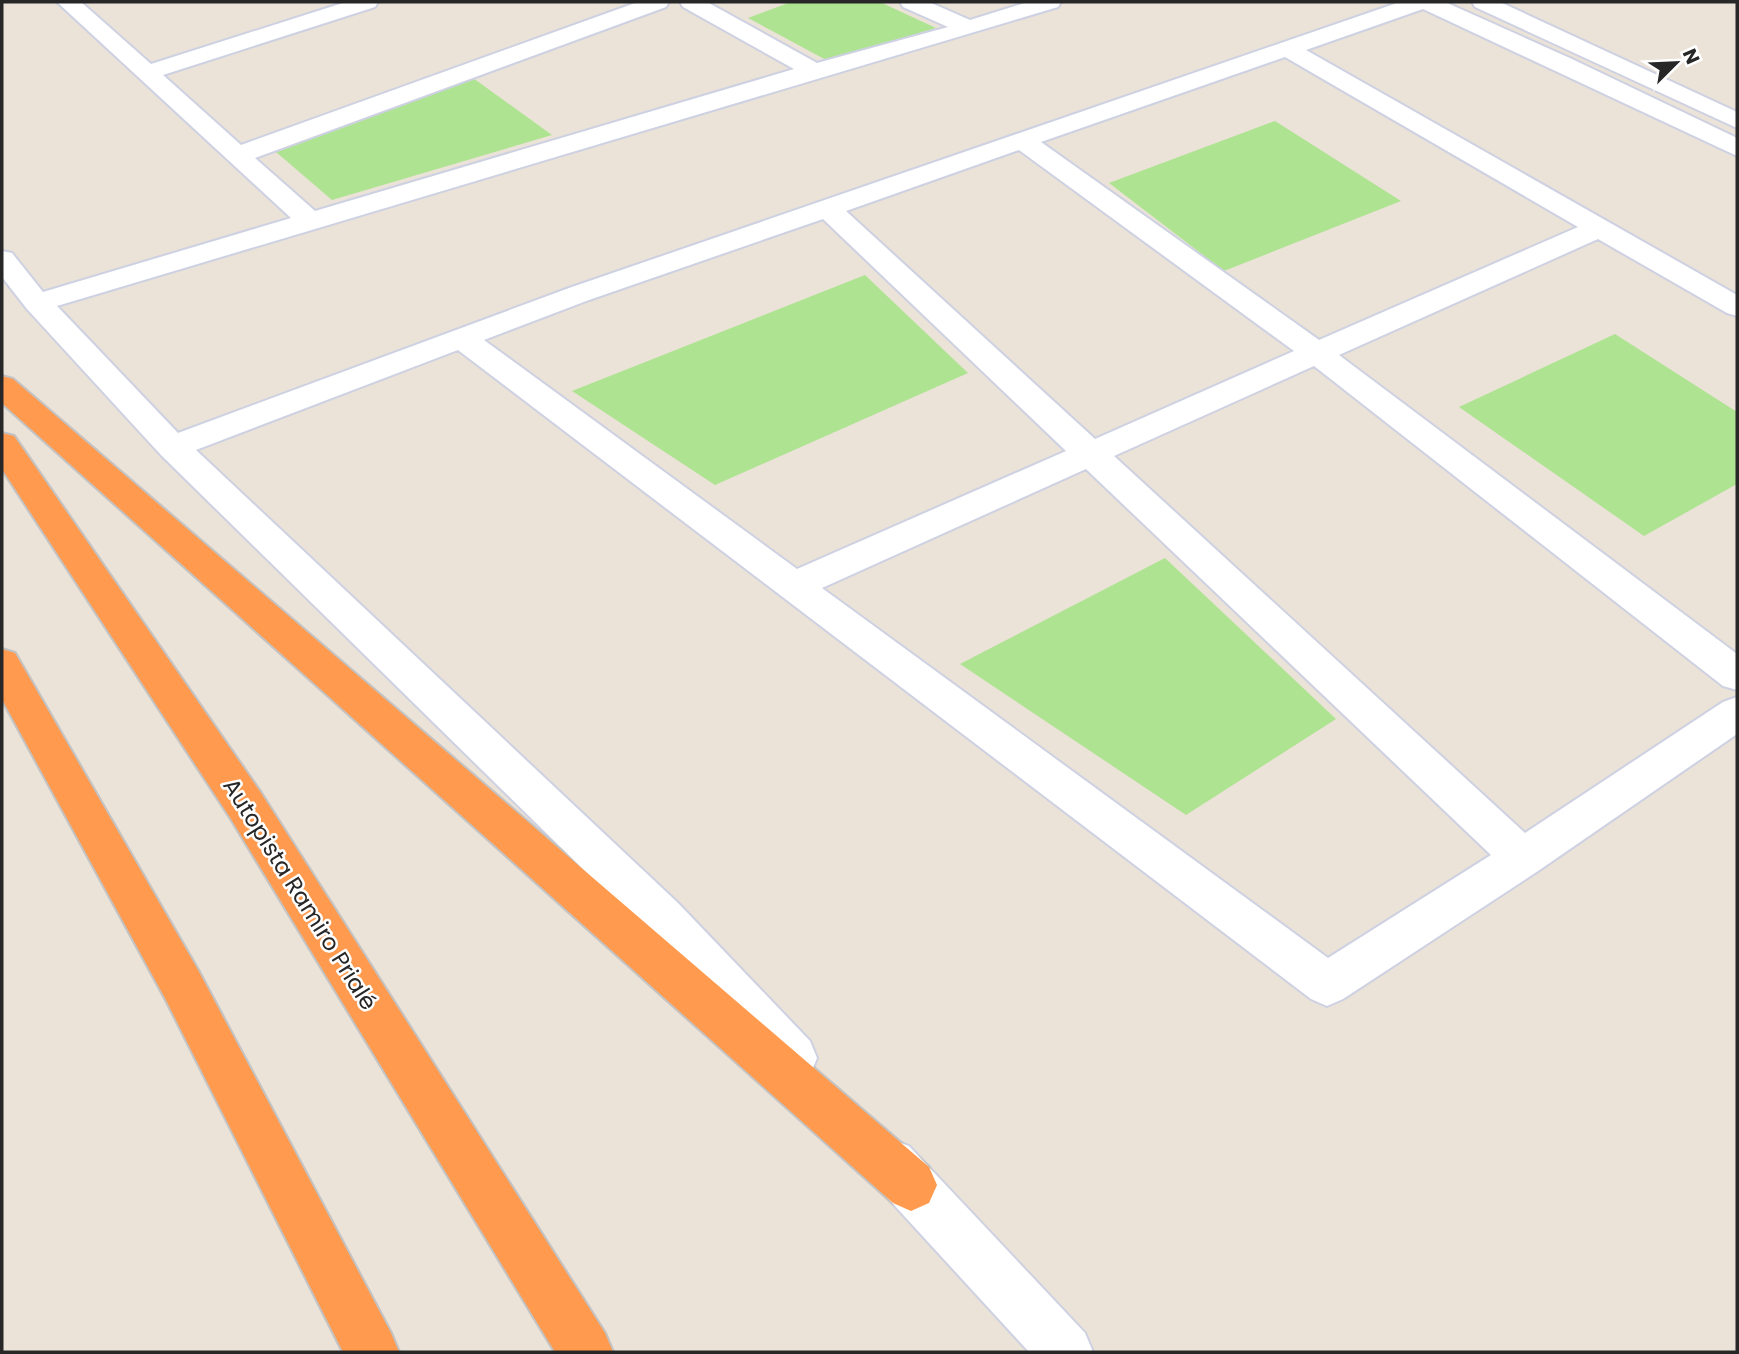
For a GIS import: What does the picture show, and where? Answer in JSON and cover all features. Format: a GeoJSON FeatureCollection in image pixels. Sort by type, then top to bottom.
{"type":"FeatureCollection","features":[{"type":"Feature","properties":{"kind":"highway"},"geometry":{"type":"LineString","coordinates":[[2,386],[911,1185]]}},
{"type":"Feature","properties":{"kind":"highway","name":"Autopista Ramiro Prialé"},"geometry":{"type":"LineString","coordinates":[[2,444],[246,806],[586,1352]]}},
{"type":"Feature","properties":{"kind":"highway"},"geometry":{"type":"LineString","coordinates":[[2,664],[182,985],[372,1352]]}},
{"type":"Feature","properties":{"kind":"street"},"geometry":{"type":"LineString","coordinates":[[146,73],[367,2]]}},
{"type":"Feature","properties":{"kind":"street"},"geometry":{"type":"LineString","coordinates":[[238,155],[658,2]]}},
{"type":"Feature","properties":{"kind":"street"},"geometry":{"type":"LineString","coordinates":[[691,2],[814,71]]}},
{"type":"Feature","properties":{"kind":"street"},"geometry":{"type":"LineString","coordinates":[[911,2],[969,29]]}},
{"type":"Feature","properties":{"kind":"street"},"geometry":{"type":"LineString","coordinates":[[37,303],[814,71],[969,29],[1050,2]]}},
{"type":"Feature","properties":{"kind":"street"},"geometry":{"type":"LineString","coordinates":[[173,447],[460,337],[1284,47],[1421,2]]}},
{"type":"Feature","properties":{"kind":"street"},"geometry":{"type":"LineString","coordinates":[[1427,2],[1564,64],[1737,148]]}},
{"type":"Feature","properties":{"kind":"street"},"geometry":{"type":"LineString","coordinates":[[1483,2],[1737,121]]}},
{"type":"Feature","properties":{"kind":"street"},"geometry":{"type":"LineString","coordinates":[[80,4],[146,73],[310,220]]}},
{"type":"Feature","properties":{"kind":"street"},"geometry":{"type":"LineString","coordinates":[[1284,47],[1737,307]]}},
{"type":"Feature","properties":{"kind":"street"},"geometry":{"type":"LineString","coordinates":[[1021,140],[1315,352],[1737,675]]}},
{"type":"Feature","properties":{"kind":"street"},"geometry":{"type":"LineString","coordinates":[[827,208],[1522,858]]}},
{"type":"Feature","properties":{"kind":"street"},"geometry":{"type":"LineString","coordinates":[[792,586],[1599,228]]}},
{"type":"Feature","properties":{"kind":"street"},"geometry":{"type":"LineString","coordinates":[[2,259],[37,303],[173,447],[662,917],[1066,1352]]}},
{"type":"Feature","properties":{"kind":"street"},"geometry":{"type":"LineString","coordinates":[[460,337],[1327,985],[1737,713]]}},
{"type":"Feature","properties":{"kind":"green space"},"geometry":{"type":"Polygon","coordinates":[[[791,2],[880,2],[936,28],[828,61],[748,18],[791,2]]]}},
{"type":"Feature","properties":{"kind":"green space"},"geometry":{"type":"Polygon","coordinates":[[[473,78],[552,135],[332,200],[276,152],[473,78]]]}},
{"type":"Feature","properties":{"kind":"green space"},"geometry":{"type":"Polygon","coordinates":[[[1275,121],[1401,201],[1224,271],[1109,183],[1275,121]]]}},
{"type":"Feature","properties":{"kind":"green space"},"geometry":{"type":"Polygon","coordinates":[[[865,275],[968,373],[715,485],[572,391],[865,275]]]}},
{"type":"Feature","properties":{"kind":"green space"},"geometry":{"type":"Polygon","coordinates":[[[1615,334],[1737,412],[1737,484],[1644,536],[1459,407],[1615,334]]]}},
{"type":"Feature","properties":{"kind":"green space"},"geometry":{"type":"Polygon","coordinates":[[[1165,558],[1336,719],[1186,815],[960,664],[1165,558]]]}}]}
